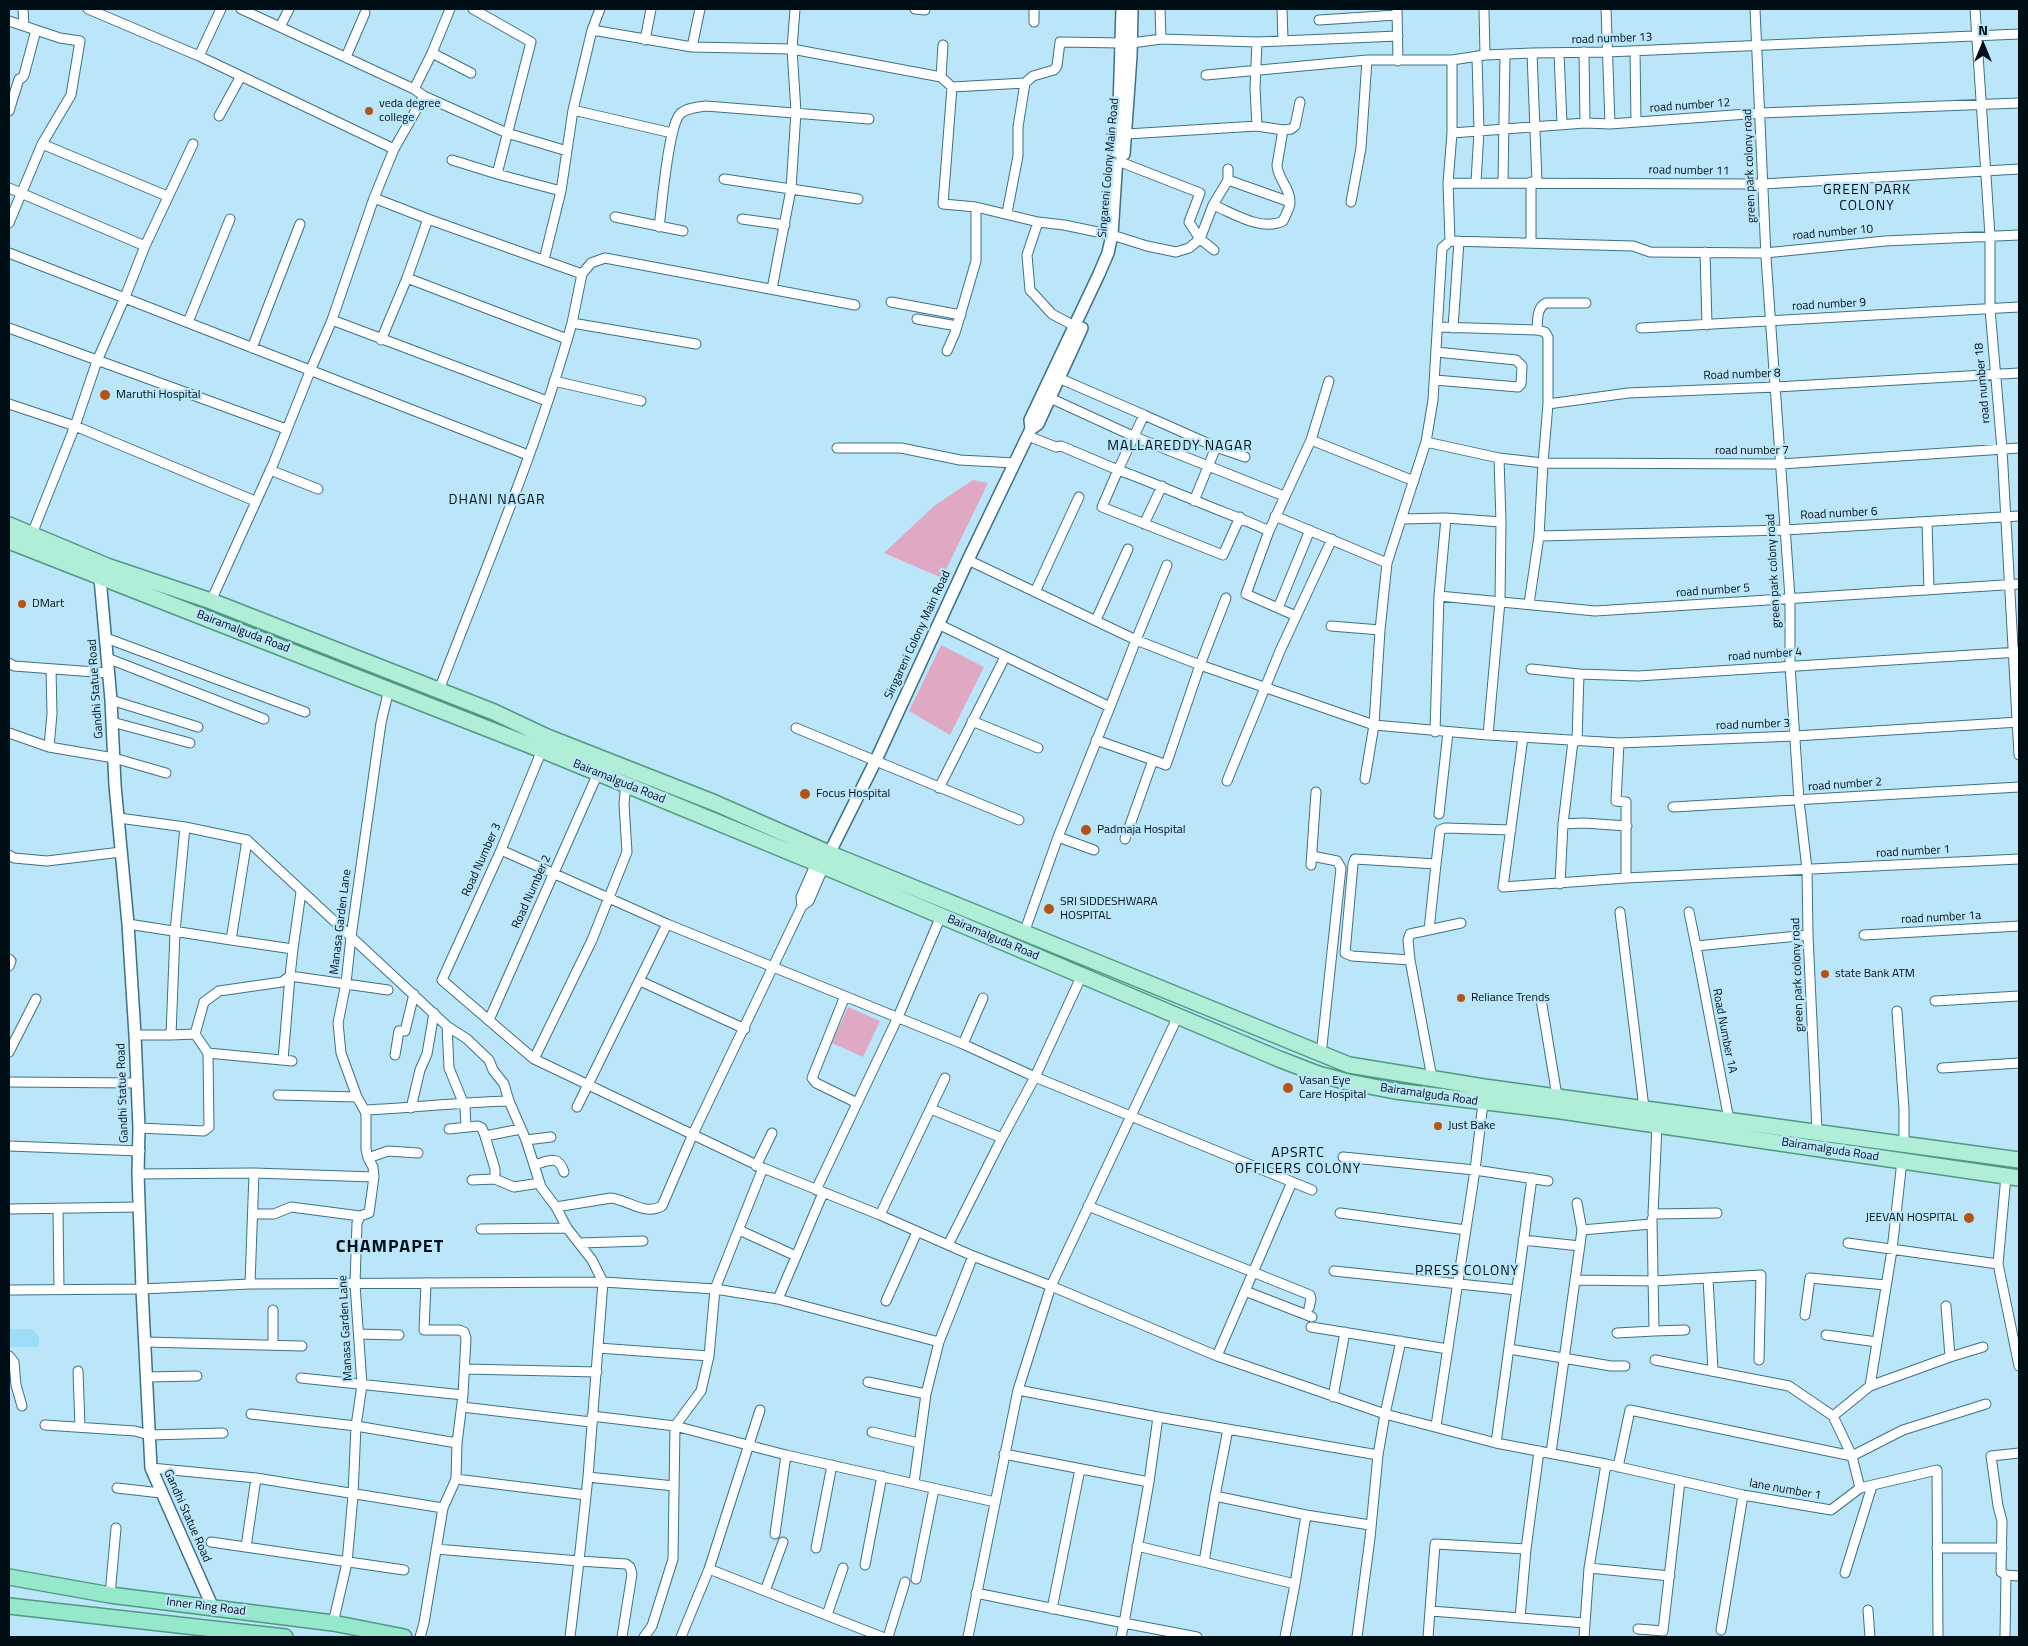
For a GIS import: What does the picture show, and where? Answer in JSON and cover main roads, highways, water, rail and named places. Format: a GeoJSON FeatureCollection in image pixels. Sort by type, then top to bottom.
{"type":"FeatureCollection","features":[{"type":"Feature","properties":{"kind":"highway","name":"Inner Ring Road"},"geometry":{"type":"LineString","coordinates":[[9,1577],[110,1595],[333,1623],[404,1637]]}},
{"type":"Feature","properties":{"kind":"highway","name":"Inner Ring Road"},"geometry":{"type":"LineString","coordinates":[[9,1606],[285,1637]]}},
{"type":"Feature","properties":{"kind":"main road","name":"Bairamalguda Road"},"geometry":{"type":"LineString","coordinates":[[9,525],[32,534],[103,572],[211,601],[494,712],[547,737],[714,803],[823,861],[942,916],[1279,1059],[1340,1080],[1395,1091],[1561,1111],[2012,1177]]}},
{"type":"Feature","properties":{"kind":"main road","name":"Bairamalguda Road"},"geometry":{"type":"LineString","coordinates":[[9,540],[103,572],[598,773],[823,861],[1024,933],[1344,1063],[1557,1096],[2019,1160]]}},
{"type":"Feature","properties":{"kind":"main road"},"geometry":{"type":"LineString","coordinates":[[1340,1080],[1344,1063]]}},
{"type":"Feature","properties":{"kind":"main road"},"geometry":{"type":"LineString","coordinates":[[1952,1169],[1955,1152]]}},
{"type":"Feature","properties":{"kind":"place","name":"veda degree college"},"geometry":{"type":"Point","coordinates":[369,111]}},
{"type":"Feature","properties":{"kind":"place","name":"Maruthi Hospital"},"geometry":{"type":"Point","coordinates":[105,395]}},
{"type":"Feature","properties":{"kind":"place","name":"DMart"},"geometry":{"type":"Point","coordinates":[22,604]}},
{"type":"Feature","properties":{"kind":"place","name":"Focus Hospital"},"geometry":{"type":"Point","coordinates":[805,794]}},
{"type":"Feature","properties":{"kind":"place","name":"Padmaja Hospital"},"geometry":{"type":"Point","coordinates":[1086,830]}},
{"type":"Feature","properties":{"kind":"place","name":"SRI SIDDESHWARA HOSPITAL"},"geometry":{"type":"Point","coordinates":[1049,909]}},
{"type":"Feature","properties":{"kind":"place","name":"state Bank ATM"},"geometry":{"type":"Point","coordinates":[1825,974]}},
{"type":"Feature","properties":{"kind":"place","name":"Reliance Trends"},"geometry":{"type":"Point","coordinates":[1461,998]}},
{"type":"Feature","properties":{"kind":"place","name":"Vasan Eye Care Hospital"},"geometry":{"type":"Point","coordinates":[1288,1088]}},
{"type":"Feature","properties":{"kind":"place","name":"Just Bake"},"geometry":{"type":"Point","coordinates":[1438,1126]}},
{"type":"Feature","properties":{"kind":"place","name":"JEEVAN HOSPITAL"},"geometry":{"type":"Point","coordinates":[1969,1218]}},
{"type":"Feature","properties":{"kind":"district","name":"GREEN PARK COLONY"},"geometry":{"type":"Point","coordinates":[1867,200]}},
{"type":"Feature","properties":{"kind":"district","name":"MALLAREDDY NAGAR"},"geometry":{"type":"Point","coordinates":[1180,447]}},
{"type":"Feature","properties":{"kind":"district","name":"DHANI NAGAR"},"geometry":{"type":"Point","coordinates":[497,501]}},
{"type":"Feature","properties":{"kind":"district","name":"APSRTC OFFICERS COLONY"},"geometry":{"type":"Point","coordinates":[1298,1162]}},
{"type":"Feature","properties":{"kind":"district","name":"CHAMPAPET"},"geometry":{"type":"Point","coordinates":[390,1248]}},
{"type":"Feature","properties":{"kind":"district","name":"PRESS COLONY"},"geometry":{"type":"Point","coordinates":[1467,1272]}}]}
